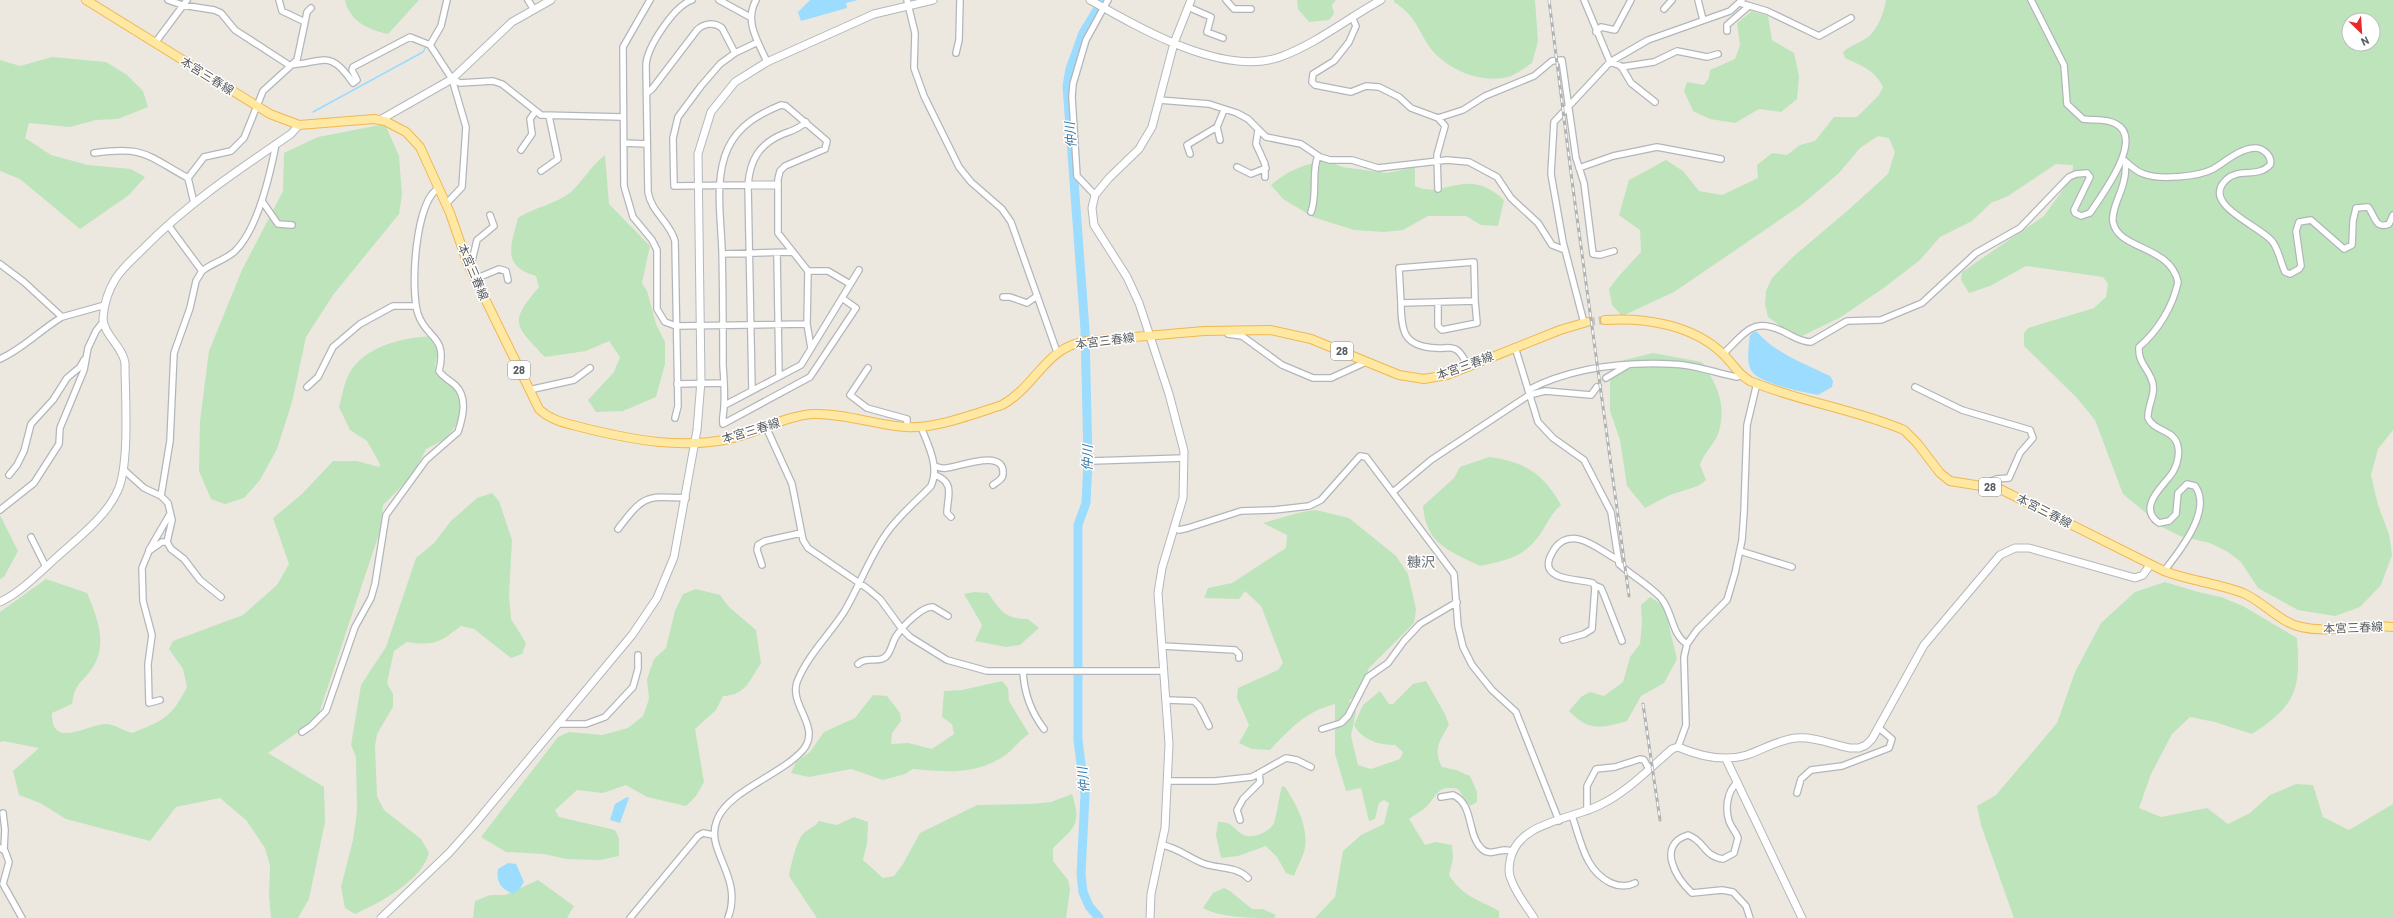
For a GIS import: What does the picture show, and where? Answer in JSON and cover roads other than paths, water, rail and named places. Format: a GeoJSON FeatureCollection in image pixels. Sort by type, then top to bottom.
{"type":"FeatureCollection","features":[{"type":"Feature","properties":{"kind":"main road","name":"本宮三春線"},"geometry":{"type":"LineString","coordinates":[[86,0],[277,118],[299,124],[361,119],[380,120],[406,132],[417,143],[446,204],[475,280],[529,390],[544,414],[561,422],[644,441],[694,443],[727,439],[766,428],[793,418],[826,414],[907,427],[921,427],[979,412],[1008,402],[1057,352],[1078,342],[1221,330],[1270,330],[1290,333],[1311,339],[1399,376],[1414,379],[1432,379],[1585,322]]}},
{"type":"Feature","properties":{"kind":"main road","name":"本宮三春線"},"geometry":{"type":"LineString","coordinates":[[1605,320],[1628,318],[1678,328],[1704,339],[1723,354],[1743,375],[1757,383],[1904,430],[1917,442],[1944,477],[1954,482],[2000,489],[2010,493],[2150,565],[2182,578],[2231,588],[2245,594],[2281,619],[2300,627],[2322,629],[2372,625],[2393,627]]}},
{"type":"Feature","properties":{"kind":"street"},"geometry":{"type":"LineString","coordinates":[[168,0],[182,5],[214,10],[221,13],[235,30],[279,60],[289,65],[320,60],[333,62],[343,68],[353,83],[357,80],[352,70],[353,67],[410,37],[430,46],[452,80],[466,127],[462,187],[446,204]]}},
{"type":"Feature","properties":{"kind":"street"},"geometry":{"type":"LineString","coordinates":[[155,43],[187,0]]}},
{"type":"Feature","properties":{"kind":"street"},"geometry":{"type":"LineString","coordinates":[[279,0],[282,11],[305,22]]}},
{"type":"Feature","properties":{"kind":"street"},"geometry":{"type":"LineString","coordinates":[[430,46],[441,26],[447,0]]}},
{"type":"Feature","properties":{"kind":"street"},"geometry":{"type":"LineString","coordinates":[[528,0],[534,10]]}},
{"type":"Feature","properties":{"kind":"street"},"geometry":{"type":"LineString","coordinates":[[380,120],[452,80],[512,22],[551,0]]}},
{"type":"Feature","properties":{"kind":"street"},"geometry":{"type":"LineString","coordinates":[[650,0],[623,47],[622,117],[624,143],[624,186],[628,206],[633,217],[652,240],[657,250],[657,310],[665,322],[676,326],[807,324]]}},
{"type":"Feature","properties":{"kind":"street"},"geometry":{"type":"LineString","coordinates":[[675,418],[678,406],[675,240],[673,230],[650,202],[647,144],[646,65],[649,50],[679,8],[692,0]]}},
{"type":"Feature","properties":{"kind":"street"},"geometry":{"type":"LineString","coordinates":[[720,0],[750,17]]}},
{"type":"Feature","properties":{"kind":"street"},"geometry":{"type":"LineString","coordinates":[[756,0],[750,17],[758,42],[767,62]]}},
{"type":"Feature","properties":{"kind":"street"},"geometry":{"type":"LineString","coordinates":[[381,918],[449,853],[558,724],[650,610],[664,584],[674,557],[686,498],[699,420],[701,384],[697,186],[698,154],[711,112],[736,82],[767,62],[874,14],[908,3],[933,0]]}},
{"type":"Feature","properties":{"kind":"street"},"geometry":{"type":"LineString","coordinates":[[956,53],[959,40],[960,0]]}},
{"type":"Feature","properties":{"kind":"street"},"geometry":{"type":"LineString","coordinates":[[1090,0],[1103,8],[1174,42],[1207,55],[1240,62],[1260,61],[1280,57],[1304,46],[1352,17],[1368,3],[1381,0]]}},
{"type":"Feature","properties":{"kind":"street"},"geometry":{"type":"LineString","coordinates":[[1095,195],[1077,176],[1072,97],[1082,51],[1108,0]]}},
{"type":"Feature","properties":{"kind":"street"},"geometry":{"type":"LineString","coordinates":[[1226,0],[1234,9],[1251,9]]}},
{"type":"Feature","properties":{"kind":"street"},"geometry":{"type":"LineString","coordinates":[[1584,0],[1596,32],[1610,62],[1621,67],[1654,62],[1677,51],[1707,57],[1718,54]]}},
{"type":"Feature","properties":{"kind":"street"},"geometry":{"type":"LineString","coordinates":[[1596,32],[1601,27],[1615,30],[1631,0]]}},
{"type":"Feature","properties":{"kind":"street"},"geometry":{"type":"LineString","coordinates":[[1664,9],[1672,0]]}},
{"type":"Feature","properties":{"kind":"street"},"geometry":{"type":"LineString","coordinates":[[1698,0],[1703,20]]}},
{"type":"Feature","properties":{"kind":"street"},"geometry":{"type":"LineString","coordinates":[[2031,0],[2064,65],[2066,71],[2064,91],[2067,104],[2083,119],[2104,120],[2117,124],[2122,130],[2126,144],[2124,180],[2113,216],[2114,226],[2122,237],[2162,257],[2172,266],[2178,282],[2165,314],[2152,336],[2139,347],[2138,353],[2139,360],[2152,378],[2153,401],[2148,418],[2154,427],[2166,431],[2175,439],[2178,446],[2175,467],[2153,497],[2152,513],[2159,523],[2169,521],[2176,514],[2178,493],[2187,484],[2195,486],[2201,499],[2194,527],[2164,571]]}},
{"type":"Feature","properties":{"kind":"street"},"geometry":{"type":"LineString","coordinates":[[1585,322],[1565,250],[1551,174],[1554,122],[1568,106],[1610,62],[1648,40],[1730,11],[1741,1],[1749,6],[1767,11],[1793,25],[1819,36],[1851,18]]}},
{"type":"Feature","properties":{"kind":"street"},"geometry":{"type":"LineString","coordinates":[[908,3],[916,33],[914,68],[924,96],[959,167],[971,182],[1002,209],[1008,218],[1057,352]]}},
{"type":"Feature","properties":{"kind":"street"},"geometry":{"type":"LineString","coordinates":[[1150,918],[1151,894],[1162,846],[1168,781],[1169,744],[1167,700],[1158,593],[1162,568],[1175,528],[1182,498],[1184,458],[1178,424],[1134,291],[1094,225],[1092,208],[1095,195],[1146,139],[1152,127],[1174,42],[1189,4],[1211,18],[1207,32],[1223,38]]}},
{"type":"Feature","properties":{"kind":"street"},"geometry":{"type":"LineString","coordinates":[[1727,32],[1727,25],[1749,6]]}},
{"type":"Feature","properties":{"kind":"street"},"geometry":{"type":"LineString","coordinates":[[188,178],[204,157],[231,151],[238,145],[248,130],[256,106],[264,91],[295,65],[307,12],[311,8]]}},
{"type":"Feature","properties":{"kind":"street"},"geometry":{"type":"LineString","coordinates":[[1352,17],[1356,26],[1349,42],[1332,63],[1313,74],[1312,82],[1315,86],[1350,92],[1366,86],[1379,87],[1399,97],[1411,108],[1438,118],[1446,126],[1438,152],[1438,189]]}},
{"type":"Feature","properties":{"kind":"street"},"geometry":{"type":"LineString","coordinates":[[647,93],[652,89],[697,30],[704,25],[712,24],[722,28],[735,53]]}},
{"type":"Feature","properties":{"kind":"street"},"geometry":{"type":"LineString","coordinates":[[758,42],[735,53],[720,64],[701,86],[678,117],[674,130],[674,186],[777,185]]}},
{"type":"Feature","properties":{"kind":"street"},"geometry":{"type":"LineString","coordinates":[[1438,118],[1463,110],[1485,96],[1534,76],[1552,61],[1562,60],[1568,106],[1579,168],[1584,183],[1593,254],[1600,255],[1614,251]]}},
{"type":"Feature","properties":{"kind":"street"},"geometry":{"type":"LineString","coordinates":[[1621,67],[1631,83],[1655,102]]}},
{"type":"Feature","properties":{"kind":"street"},"geometry":{"type":"LineString","coordinates":[[452,80],[460,83],[493,81],[502,84],[535,112],[549,116],[622,117]]}},
{"type":"Feature","properties":{"kind":"street"},"geometry":{"type":"LineString","coordinates":[[1159,100],[1209,104],[1248,119],[1266,137],[1305,146],[1318,156],[1330,160],[1352,160],[1378,168],[1438,161],[1469,162],[1498,177],[1511,198],[1538,223],[1552,245],[1565,250]]}},
{"type":"Feature","properties":{"kind":"street"},"geometry":{"type":"LineString","coordinates":[[811,348],[807,324],[808,271],[792,252],[778,230],[777,185],[780,172],[785,166],[827,146],[826,139],[786,106],[781,105],[749,122],[728,148],[722,167],[721,186],[725,405],[723,424],[810,377],[856,308],[842,298]]}},
{"type":"Feature","properties":{"kind":"street"},"geometry":{"type":"LineString","coordinates":[[1190,154],[1187,145],[1217,126],[1224,110]]}},
{"type":"Feature","properties":{"kind":"street"},"geometry":{"type":"LineString","coordinates":[[521,150],[532,134],[530,119],[535,112]]}},
{"type":"Feature","properties":{"kind":"street"},"geometry":{"type":"LineString","coordinates":[[541,171],[558,159],[549,116]]}},
{"type":"Feature","properties":{"kind":"street"},"geometry":{"type":"LineString","coordinates":[[752,390],[748,185],[751,164],[762,147],[776,137],[801,127],[806,122]]}},
{"type":"Feature","properties":{"kind":"street"},"geometry":{"type":"LineString","coordinates":[[9,475],[17,465],[24,451],[31,424],[54,400],[67,378],[80,367],[96,331],[103,322],[105,305],[112,284],[121,271],[168,225],[194,203],[295,130],[299,124]]}},
{"type":"Feature","properties":{"kind":"street"},"geometry":{"type":"LineString","coordinates":[[1217,126],[1220,140]]}},
{"type":"Feature","properties":{"kind":"street"},"geometry":{"type":"LineString","coordinates":[[1258,130],[1256,147],[1266,168],[1265,177]]}},
{"type":"Feature","properties":{"kind":"street"},"geometry":{"type":"LineString","coordinates":[[624,143],[647,144]]}},
{"type":"Feature","properties":{"kind":"street"},"geometry":{"type":"LineString","coordinates":[[161,496],[170,441],[174,353],[190,308],[196,281],[202,270],[213,262],[234,252],[248,234],[269,182],[276,144]]}},
{"type":"Feature","properties":{"kind":"street"},"geometry":{"type":"LineString","coordinates":[[1579,168],[1613,156],[1657,147],[1669,148],[1721,159]]}},
{"type":"Feature","properties":{"kind":"street"},"geometry":{"type":"LineString","coordinates":[[2124,160],[2143,174],[2156,178],[2174,177],[2206,172],[2236,155],[2255,148],[2264,151],[2270,158],[2270,165],[2261,172],[2232,176],[2222,186],[2219,192],[2221,200],[2226,208],[2271,240],[2279,252],[2285,272],[2290,274],[2293,274],[2301,266],[2296,231],[2299,222],[2311,220],[2344,249],[2352,245],[2353,221],[2356,208],[2368,207],[2378,225],[2382,226],[2389,224],[2393,215]]}},
{"type":"Feature","properties":{"kind":"street"},"geometry":{"type":"LineString","coordinates":[[94,153],[130,150],[138,151],[160,160],[188,178],[194,203]]}},
{"type":"Feature","properties":{"kind":"street"},"geometry":{"type":"LineString","coordinates":[[1311,212],[1315,203],[1315,162],[1318,156]]}},
{"type":"Feature","properties":{"kind":"street"},"geometry":{"type":"LineString","coordinates":[[1723,354],[1749,330],[1759,325],[1769,325],[1798,339],[1811,342],[1847,321],[1874,321],[1916,306],[1930,296],[1976,253],[2020,228],[2061,184],[2076,174],[2087,173],[2090,177],[2074,210],[2074,213],[2081,216],[2090,213],[2124,160]]}},
{"type":"Feature","properties":{"kind":"street"},"geometry":{"type":"LineString","coordinates":[[1237,167],[1251,174],[1266,168]]}},
{"type":"Feature","properties":{"kind":"street"},"geometry":{"type":"LineString","coordinates":[[302,732],[326,711],[355,627],[371,598],[375,584],[386,515],[426,460],[458,432],[463,395],[459,389],[439,371],[442,352],[437,341],[420,318],[416,306],[414,254],[426,204],[434,190],[439,188]]}},
{"type":"Feature","properties":{"kind":"street"},"geometry":{"type":"LineString","coordinates":[[262,201],[278,224],[292,225]]}},
{"type":"Feature","properties":{"kind":"street"},"geometry":{"type":"LineString","coordinates":[[470,269],[478,240],[494,226],[490,215]]}},
{"type":"Feature","properties":{"kind":"street"},"geometry":{"type":"LineString","coordinates":[[168,225],[202,270]]}},
{"type":"Feature","properties":{"kind":"street"},"geometry":{"type":"LineString","coordinates":[[722,254],[792,252]]}},
{"type":"Feature","properties":{"kind":"street"},"geometry":{"type":"LineString","coordinates":[[777,253],[779,376]]}},
{"type":"Feature","properties":{"kind":"street"},"geometry":{"type":"LineString","coordinates":[[1438,302],[1438,326],[1442,330],[1477,323],[1474,262],[1399,268],[1401,324],[1410,341],[1425,348],[1454,348],[1462,354],[1468,366]]}},
{"type":"Feature","properties":{"kind":"street"},"geometry":{"type":"LineString","coordinates":[[0,264],[24,282],[62,317]]}},
{"type":"Feature","properties":{"kind":"street"},"geometry":{"type":"LineString","coordinates":[[475,280],[498,269],[504,269],[508,274],[508,280]]}},
{"type":"Feature","properties":{"kind":"street"},"geometry":{"type":"LineString","coordinates":[[725,405],[801,365],[859,270]]}},
{"type":"Feature","properties":{"kind":"street"},"geometry":{"type":"LineString","coordinates":[[808,271],[828,271],[850,284]]}},
{"type":"Feature","properties":{"kind":"street"},"geometry":{"type":"LineString","coordinates":[[1003,297],[1010,297],[1027,303],[1037,296]]}},
{"type":"Feature","properties":{"kind":"street"},"geometry":{"type":"LineString","coordinates":[[1401,303],[1475,301]]}},
{"type":"Feature","properties":{"kind":"street"},"geometry":{"type":"LineString","coordinates":[[0,359],[20,349],[45,327],[62,317],[105,305]]}},
{"type":"Feature","properties":{"kind":"street"},"geometry":{"type":"LineString","coordinates":[[307,387],[318,377],[333,347],[360,324],[393,306],[416,306]]}},
{"type":"Feature","properties":{"kind":"street"},"geometry":{"type":"LineString","coordinates":[[0,602],[14,594],[80,537],[112,503],[119,490],[124,470],[125,359],[103,322]]}},
{"type":"Feature","properties":{"kind":"street"},"geometry":{"type":"LineString","coordinates":[[1221,330],[1226,334],[1238,335],[1250,340],[1282,365],[1313,378],[1331,378],[1366,362]]}},
{"type":"Feature","properties":{"kind":"street"},"geometry":{"type":"LineString","coordinates":[[1515,347],[1535,416],[1543,428],[1587,464],[1611,512],[1617,541],[1618,560]]}},
{"type":"Feature","properties":{"kind":"street"},"geometry":{"type":"LineString","coordinates":[[0,510],[34,483],[59,444],[60,428],[68,403],[84,370],[86,356]]}},
{"type":"Feature","properties":{"kind":"street"},"geometry":{"type":"LineString","coordinates":[[1606,378],[1630,364]]}},
{"type":"Feature","properties":{"kind":"street"},"geometry":{"type":"LineString","coordinates":[[1393,492],[1431,460],[1528,393],[1577,373],[1630,364],[1671,364],[1733,377],[1743,375]]}},
{"type":"Feature","properties":{"kind":"street"},"geometry":{"type":"LineString","coordinates":[[529,390],[570,382],[580,377],[590,368]]}},
{"type":"Feature","properties":{"kind":"street"},"geometry":{"type":"LineString","coordinates":[[868,368],[850,395],[867,408],[907,418],[907,427]]}},
{"type":"Feature","properties":{"kind":"street"},"geometry":{"type":"LineString","coordinates":[[677,384],[724,383]]}},
{"type":"Feature","properties":{"kind":"street"},"geometry":{"type":"LineString","coordinates":[[1678,748],[1686,725],[1684,657],[1687,644],[1697,630],[1727,600],[1740,551],[1744,512],[1747,425],[1757,383]]}},
{"type":"Feature","properties":{"kind":"street"},"geometry":{"type":"LineString","coordinates":[[1528,393],[1545,391],[1591,395],[1597,387]]}},
{"type":"Feature","properties":{"kind":"street"},"geometry":{"type":"LineString","coordinates":[[1915,387],[1962,410],[2030,430],[2033,438],[2020,453],[2009,478],[1996,479],[1981,486]]}},
{"type":"Feature","properties":{"kind":"street"},"geometry":{"type":"LineString","coordinates":[[728,918],[732,905],[733,889],[713,835],[717,820],[729,803],[748,788],[774,774],[805,746],[809,729],[795,697],[798,681],[814,654],[844,611],[885,536],[931,486],[935,475],[934,466],[921,427]]}},
{"type":"Feature","properties":{"kind":"street"},"geometry":{"type":"LineString","coordinates":[[766,428],[792,484],[803,540],[811,551],[880,599],[902,629],[926,648],[948,660],[987,671],[1164,671]]}},
{"type":"Feature","properties":{"kind":"street"},"geometry":{"type":"LineString","coordinates":[[1175,528],[1182,530],[1246,510],[1274,510],[1309,506],[1321,500],[1363,454],[1454,574],[1458,626],[1468,658],[1492,690],[1516,712],[1559,821]]}},
{"type":"Feature","properties":{"kind":"street"},"geometry":{"type":"LineString","coordinates":[[1091,461],[1184,458]]}},
{"type":"Feature","properties":{"kind":"street"},"geometry":{"type":"LineString","coordinates":[[934,466],[945,468],[974,461],[994,462],[1000,465],[1003,472],[1002,478],[993,485]]}},
{"type":"Feature","properties":{"kind":"street"},"geometry":{"type":"LineString","coordinates":[[124,470],[144,488],[161,496],[168,503],[172,525],[167,542]]}},
{"type":"Feature","properties":{"kind":"street"},"geometry":{"type":"LineString","coordinates":[[935,475],[944,481],[950,493],[947,510],[951,517]]}},
{"type":"Feature","properties":{"kind":"street"},"geometry":{"type":"LineString","coordinates":[[618,529],[646,499],[657,496],[686,498]]}},
{"type":"Feature","properties":{"kind":"street"},"geometry":{"type":"LineString","coordinates":[[160,700],[149,703],[148,685],[152,636],[142,592],[142,568],[149,550],[170,514]]}},
{"type":"Feature","properties":{"kind":"street"},"geometry":{"type":"LineString","coordinates":[[762,565],[757,550],[758,545],[765,541],[801,533]]}},
{"type":"Feature","properties":{"kind":"street"},"geometry":{"type":"LineString","coordinates":[[31,537],[46,567]]}},
{"type":"Feature","properties":{"kind":"street"},"geometry":{"type":"LineString","coordinates":[[1622,641],[1601,588],[1585,581],[1556,575],[1550,571],[1549,558],[1559,544],[1565,540],[1577,538],[1618,560],[1633,577],[1661,598],[1670,614],[1678,635],[1687,644]]}},
{"type":"Feature","properties":{"kind":"street"},"geometry":{"type":"LineString","coordinates":[[149,550],[162,542],[167,542]]}},
{"type":"Feature","properties":{"kind":"street"},"geometry":{"type":"LineString","coordinates":[[167,542],[171,548],[184,559],[200,580],[221,597]]}},
{"type":"Feature","properties":{"kind":"street"},"geometry":{"type":"LineString","coordinates":[[1534,918],[1517,893],[1510,878],[1512,852],[1521,838],[1530,832],[1587,811],[1620,793],[1672,749],[1678,748],[1690,752],[1726,759],[1747,755],[1779,742],[1798,738],[1859,748],[1866,746],[1879,728],[1924,645],[2000,555],[2014,548],[2029,548],[2135,578],[2143,575],[2150,565]]}},
{"type":"Feature","properties":{"kind":"street"},"geometry":{"type":"LineString","coordinates":[[1740,551],[1792,567]]}},
{"type":"Feature","properties":{"kind":"street"},"geometry":{"type":"LineString","coordinates":[[1563,640],[1584,634],[1592,629],[1594,585]]}},
{"type":"Feature","properties":{"kind":"street"},"geometry":{"type":"LineString","coordinates":[[1322,729],[1341,723],[1348,716],[1368,677],[1388,663],[1404,641],[1420,624],[1457,602]]}},
{"type":"Feature","properties":{"kind":"street"},"geometry":{"type":"LineString","coordinates":[[858,664],[867,660],[880,661],[888,656],[902,629],[930,607],[948,616]]}},
{"type":"Feature","properties":{"kind":"street"},"geometry":{"type":"LineString","coordinates":[[1162,646],[1236,650],[1240,654],[1239,658]]}},
{"type":"Feature","properties":{"kind":"street"},"geometry":{"type":"LineString","coordinates":[[558,724],[586,724],[605,717],[626,698],[633,688],[638,668],[638,655]]}},
{"type":"Feature","properties":{"kind":"street"},"geometry":{"type":"LineString","coordinates":[[1023,671],[1025,692],[1032,711],[1044,729]]}},
{"type":"Feature","properties":{"kind":"street"},"geometry":{"type":"LineString","coordinates":[[1167,700],[1197,703],[1208,726]]}},
{"type":"Feature","properties":{"kind":"street"},"geometry":{"type":"LineString","coordinates":[[1797,793],[1801,779],[1811,770],[1842,766],[1889,748],[1892,739],[1879,728]]}},
{"type":"Feature","properties":{"kind":"street"},"geometry":{"type":"LineString","coordinates":[[1168,781],[1215,782],[1252,777],[1286,758],[1301,761],[1311,767]]}},
{"type":"Feature","properties":{"kind":"street"},"geometry":{"type":"LineString","coordinates":[[1587,811],[1587,786],[1596,769],[1621,766],[1640,759],[1644,760],[1649,769]]}},
{"type":"Feature","properties":{"kind":"street"},"geometry":{"type":"LineString","coordinates":[[1726,759],[1802,918]]}},
{"type":"Feature","properties":{"kind":"street"},"geometry":{"type":"LineString","coordinates":[[1240,820],[1237,810],[1243,799],[1260,782],[1259,773]]}},
{"type":"Feature","properties":{"kind":"street"},"geometry":{"type":"LineString","coordinates":[[1737,783],[1729,791],[1728,808],[1730,823],[1738,838],[1734,853],[1723,859],[1714,858],[1704,851],[1698,841],[1688,835],[1681,837],[1672,850],[1670,856],[1672,867],[1678,878],[1692,893],[1722,890],[1733,892],[1746,906],[1750,918]]}},
{"type":"Feature","properties":{"kind":"street"},"geometry":{"type":"LineString","coordinates":[[1441,797],[1452,796],[1464,804],[1476,842],[1482,850],[1490,853],[1506,850],[1512,852]]}},
{"type":"Feature","properties":{"kind":"street"},"geometry":{"type":"LineString","coordinates":[[3,813],[5,830],[2,849],[9,862],[3,884],[22,918]]}},
{"type":"Feature","properties":{"kind":"street"},"geometry":{"type":"LineString","coordinates":[[1572,816],[1593,871],[1603,879],[1616,885],[1625,887],[1635,883]]}},
{"type":"Feature","properties":{"kind":"street"},"geometry":{"type":"LineString","coordinates":[[630,918],[698,836],[703,833],[713,835]]}},
{"type":"Feature","properties":{"kind":"street"},"geometry":{"type":"LineString","coordinates":[[1162,846],[1172,847],[1204,864],[1228,867],[1248,878]]}},
{"type":"Feature","properties":{"kind":"water"},"geometry":{"type":"Polygon","coordinates":[[[810,0],[858,0],[846,3],[847,8],[801,21],[798,12],[810,0]]]}},
{"type":"Feature","properties":{"kind":"water"},"geometry":{"type":"Polygon","coordinates":[[[1757,332],[1781,352],[1830,376],[1833,381],[1832,387],[1818,395],[1782,387],[1755,375],[1749,367],[1748,358],[1750,335],[1757,332]]]}},
{"type":"Feature","properties":{"kind":"water"},"geometry":{"type":"Polygon","coordinates":[[[627,797],[629,798],[620,823],[610,820],[615,804],[627,797]]]}},
{"type":"Feature","properties":{"kind":"water"},"geometry":{"type":"Polygon","coordinates":[[[508,863],[516,864],[524,882],[519,890],[513,894],[502,887],[498,878],[498,869],[508,863]]]}},
{"type":"Feature","properties":{"kind":"waterway","name":"仲川"},"geometry":{"type":"LineString","coordinates":[[1099,918],[1089,906],[1083,892],[1081,874],[1085,795],[1078,740],[1078,525],[1086,503],[1088,461],[1085,330],[1067,86],[1070,69],[1083,33],[1103,0]]}},
{"type":"Feature","properties":{"kind":"waterway"},"geometry":{"type":"LineString","coordinates":[[313,112],[423,52],[436,29]]}},
{"type":"Feature","properties":{"kind":"tunnel"},"geometry":{"type":"LineString","coordinates":[[1587,322],[1605,320]]}},
{"type":"Feature","properties":{"kind":"tunnel"},"geometry":{"type":"LineString","coordinates":[[1597,387],[1606,378]]}},
{"type":"Feature","properties":{"kind":"railway"},"geometry":{"type":"LineString","coordinates":[[1549,0],[1572,181],[1629,596]]}},
{"type":"Feature","properties":{"kind":"railway"},"geometry":{"type":"LineString","coordinates":[[1643,704],[1660,820]]}},
{"type":"Feature","properties":{"kind":"district","name":"糠沢"},"geometry":{"type":"Point","coordinates":[1421,562]}}]}
